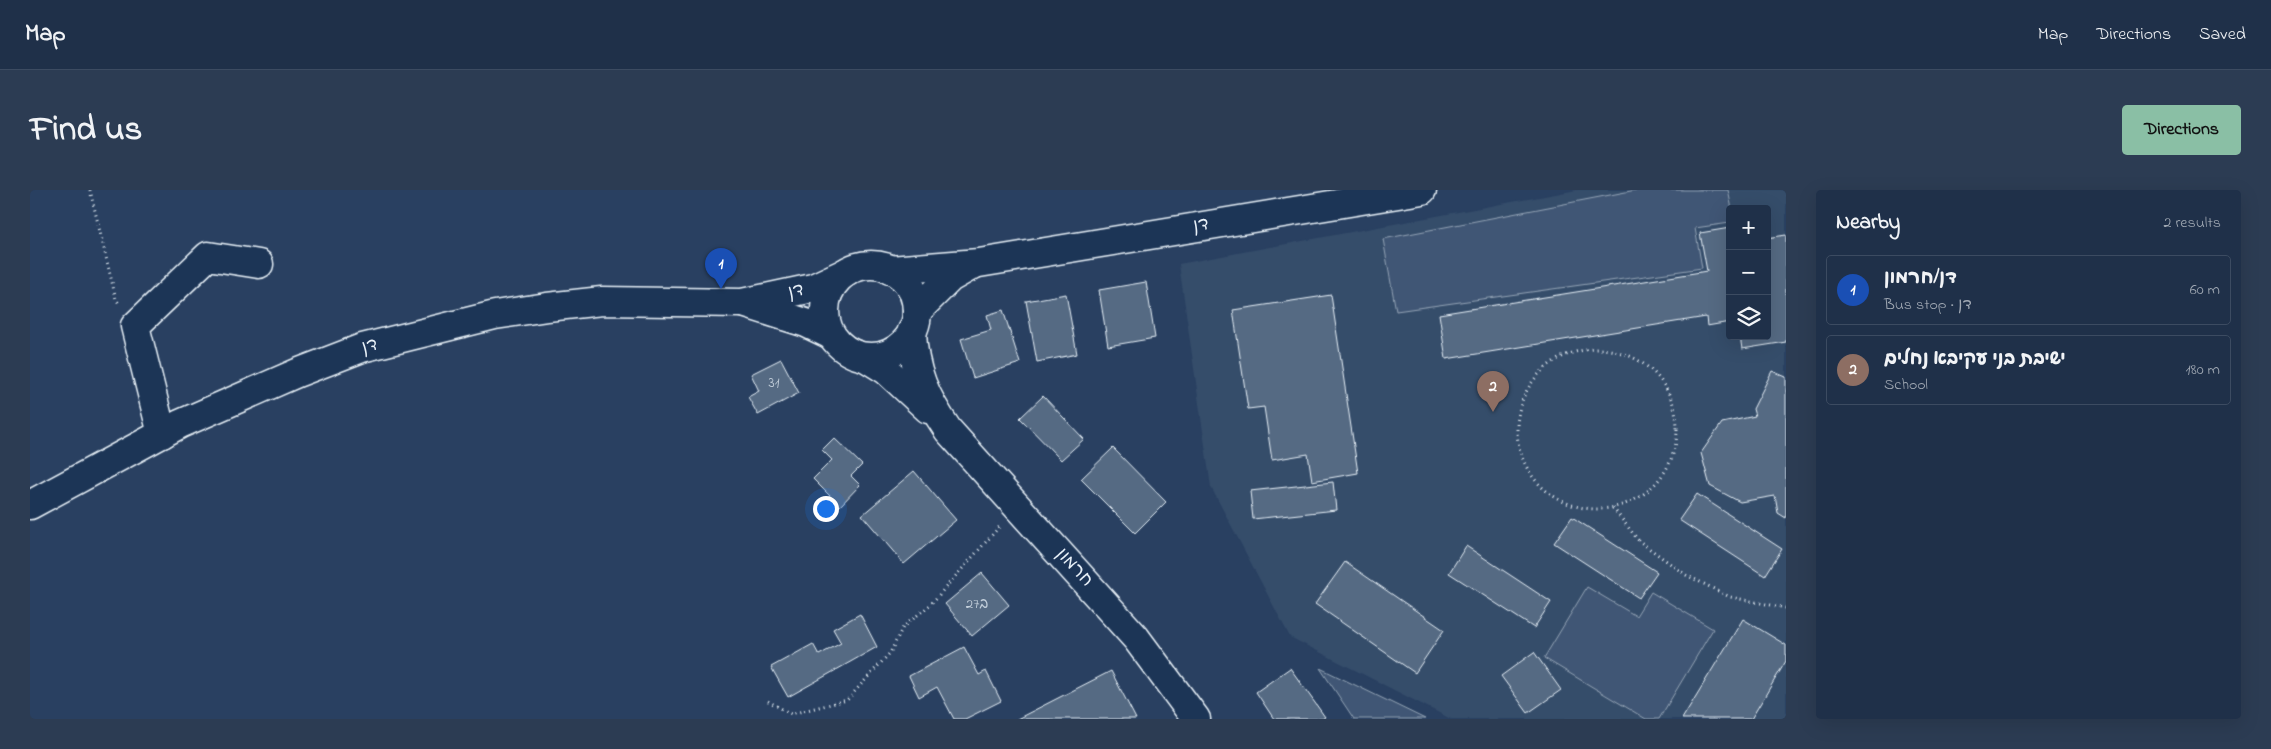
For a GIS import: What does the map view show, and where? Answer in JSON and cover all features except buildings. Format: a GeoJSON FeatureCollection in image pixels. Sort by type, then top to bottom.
{"type":"FeatureCollection","features":[{"type":"Feature","properties":{"kind":"street","name":"דן"},"geometry":{"type":"LineString","coordinates":[[890,270],[980,263],[1422,190]]}},
{"type":"Feature","properties":{"kind":"street"},"geometry":{"type":"LineString","coordinates":[[162,434],[135,326],[208,256],[259,264]]}},
{"type":"Feature","properties":{"kind":"street","name":"דן"},"geometry":{"type":"LineString","coordinates":[[914,321],[950,278],[980,263]]}},
{"type":"Feature","properties":{"kind":"street"},"geometry":{"type":"LineString","coordinates":[[861,266],[876,266],[890,270],[902,278],[911,289],[914,321],[904,344],[892,352],[879,357],[865,357],[852,354],[840,346],[831,336],[826,322],[825,309],[828,294],[836,282],[847,272],[861,266]]}},
{"type":"Feature","properties":{"kind":"street","name":"דן"},"geometry":{"type":"LineString","coordinates":[[30,506],[162,434],[297,372],[362,348],[495,316],[602,302],[742,303],[812,288],[847,272]]}},
{"type":"Feature","properties":{"kind":"street","name":"דן"},"geometry":{"type":"LineString","coordinates":[[742,303],[806,323],[831,336]]}},
{"type":"Feature","properties":{"kind":"street","name":"חרמון"},"geometry":{"type":"LineString","coordinates":[[914,321],[913,355],[922,386],[944,424]]}},
{"type":"Feature","properties":{"kind":"street","name":"חרמון"},"geometry":{"type":"LineString","coordinates":[[865,357],[901,383],[944,424],[1136,638],[1196,719]]}},
{"type":"Feature","properties":{"kind":"path"},"geometry":{"type":"LineString","coordinates":[[90,190],[116,300],[135,326]]}},
{"type":"Feature","properties":{"kind":"path"},"geometry":{"type":"LineString","coordinates":[[1589,349],[1616,351],[1641,361],[1661,380],[1674,403],[1678,430],[1672,457],[1659,480],[1638,498],[1613,508],[1586,509],[1560,501],[1540,486],[1525,465],[1517,441],[1518,415],[1526,391],[1542,371],[1563,356],[1589,349]]}},
{"type":"Feature","properties":{"kind":"path"},"geometry":{"type":"LineString","coordinates":[[768,701],[791,714],[847,700],[890,653],[903,627],[930,605],[1017,507]]}},
{"type":"Feature","properties":{"kind":"path"},"geometry":{"type":"LineString","coordinates":[[1613,508],[1639,541],[1686,575],[1730,597],[1786,608]]}},
{"type":"Feature","properties":{"kind":"shaded area"},"geometry":{"type":"Polygon","coordinates":[[[1577,190],[1786,190],[1786,719],[1451,719],[1290,637],[1211,487],[1179,264],[1577,190]]]}},
{"type":"Feature","properties":{"kind":"shaded area"},"geometry":{"type":"Polygon","coordinates":[[[1636,190],[1728,190],[1731,205],[1726,205],[1726,224],[1695,228],[1702,268],[1396,311],[1383,239],[1636,190]]]}},
{"type":"Feature","properties":{"kind":"shaded area"},"geometry":{"type":"Polygon","coordinates":[[[1587,587],[1636,616],[1651,592],[1713,629],[1659,719],[1646,719],[1544,658],[1587,587]]]}},
{"type":"Feature","properties":{"kind":"shaded area"},"geometry":{"type":"Polygon","coordinates":[[[1320,668],[1425,719],[1354,719],[1320,668]]]}},
{"type":"Feature","properties":{"kind":"place","name":"דן/חרמון"},"geometry":{"type":"Point","coordinates":[721,289]}},
{"type":"Feature","properties":{"kind":"place","name":"ישיבת בני עקיבא נחלים"},"geometry":{"type":"Point","coordinates":[1493,412]}}]}
